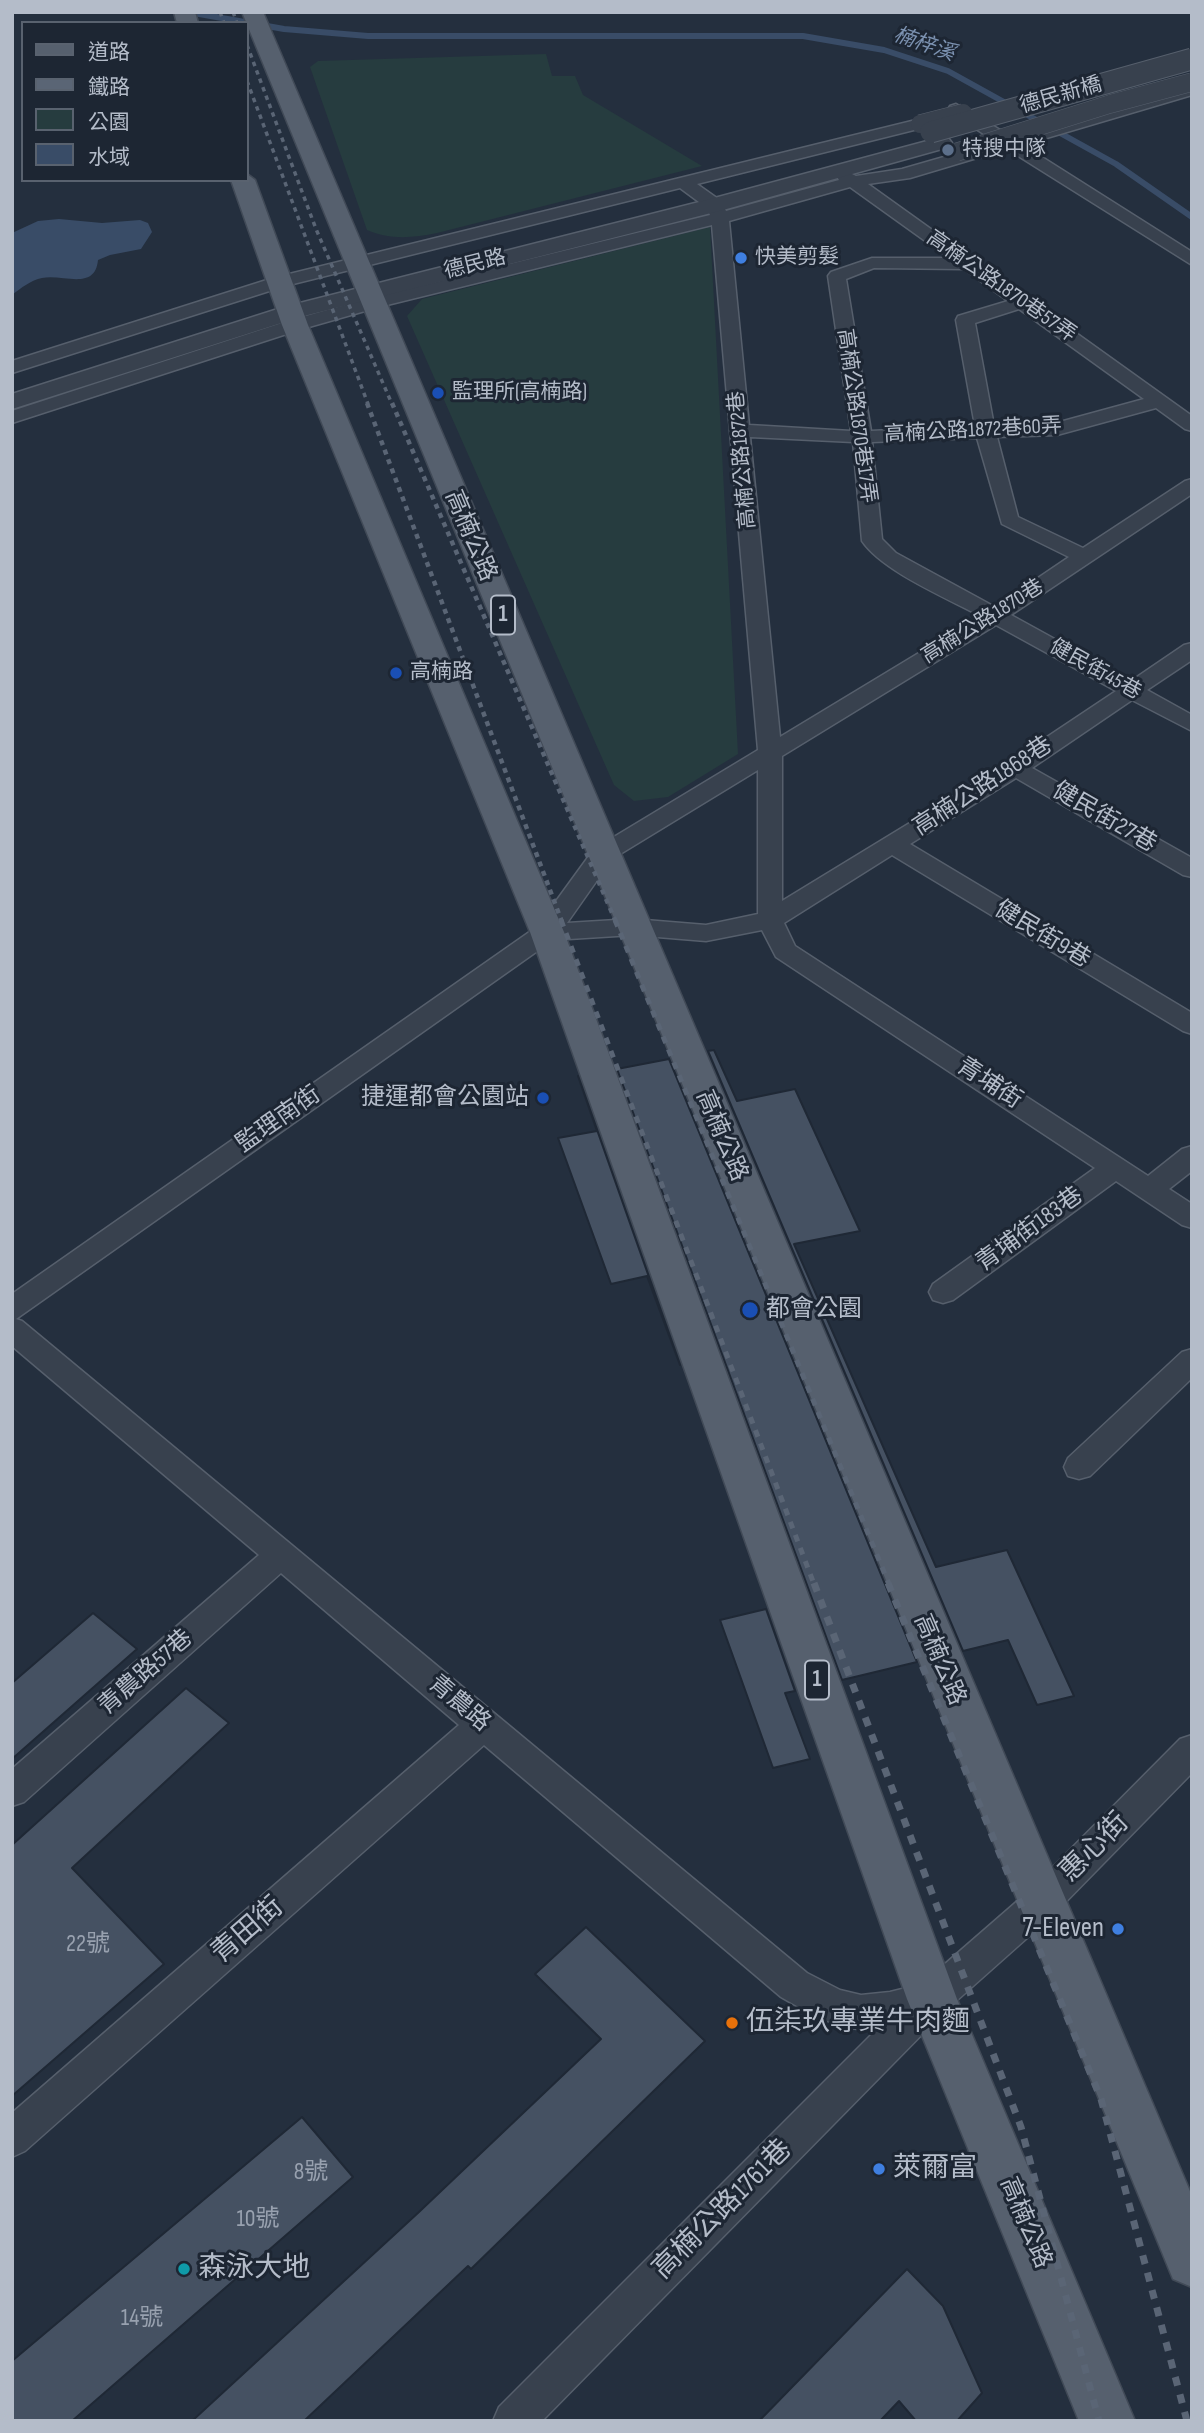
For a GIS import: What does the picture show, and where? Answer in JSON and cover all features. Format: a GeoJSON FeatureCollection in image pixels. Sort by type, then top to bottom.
{"type":"FeatureCollection","features":[{"type":"Feature","properties":{"kind":"main road","name":"高楠公路"},"geometry":{"type":"LineString","coordinates":[[252,12],[1192,2260]]}},
{"type":"Feature","properties":{"kind":"main road","name":"高楠公路"},"geometry":{"type":"LineString","coordinates":[[244,182],[288,304],[547,932],[932,1999],[1107,2421]]}},
{"type":"Feature","properties":{"kind":"street"},"geometry":{"type":"LineString","coordinates":[[831,167],[938,138],[1192,51]]}},
{"type":"Feature","properties":{"kind":"street","name":"德民新橋"},"geometry":{"type":"LineString","coordinates":[[938,138],[1192,60]]}},
{"type":"Feature","properties":{"kind":"street","name":"德民新橋"},"geometry":{"type":"LineString","coordinates":[[938,138],[1192,72]]}},
{"type":"Feature","properties":{"kind":"street"},"geometry":{"type":"LineString","coordinates":[[877,177],[938,138],[1110,104],[1192,82]]}},
{"type":"Feature","properties":{"kind":"street"},"geometry":{"type":"LineString","coordinates":[[877,177],[904,174],[1192,90]]}},
{"type":"Feature","properties":{"kind":"street"},"geometry":{"type":"LineString","coordinates":[[831,167],[956,108],[1021,141],[1192,260]]}},
{"type":"Feature","properties":{"kind":"street","name":"德民路"},"geometry":{"type":"LineString","coordinates":[[12,383],[288,304],[705,200],[938,138]]}},
{"type":"Feature","properties":{"kind":"street","name":"德民路"},"geometry":{"type":"LineString","coordinates":[[365,284],[831,167],[877,177]]}},
{"type":"Feature","properties":{"kind":"street","name":"高楠公路1870巷57弄"},"geometry":{"type":"LineString","coordinates":[[831,167],[966,264],[1024,302],[1192,425]]}},
{"type":"Feature","properties":{"kind":"street","name":"高楠公路1872巷"},"geometry":{"type":"LineString","coordinates":[[705,200],[741,431],[770,753],[771,920]]}},
{"type":"Feature","properties":{"kind":"street","name":"高楠公路1870巷17弄"},"geometry":{"type":"LineString","coordinates":[[966,264],[872,263],[837,276],[862,437],[872,541],[889,557],[998,615]]}},
{"type":"Feature","properties":{"kind":"street"},"geometry":{"type":"LineString","coordinates":[[1024,302],[965,320],[986,433],[1009,520],[1083,556]]}},
{"type":"Feature","properties":{"kind":"street","name":"德民路"},"geometry":{"type":"LineString","coordinates":[[12,367],[288,304]]}},
{"type":"Feature","properties":{"kind":"street","name":"德民路"},"geometry":{"type":"LineString","coordinates":[[12,402],[288,304]]}},
{"type":"Feature","properties":{"kind":"street","name":"德民路"},"geometry":{"type":"LineString","coordinates":[[12,417],[288,304]]}},
{"type":"Feature","properties":{"kind":"street","name":"高楠公路1872巷60弄"},"geometry":{"type":"LineString","coordinates":[[741,431],[862,437],[1057,429],[1159,401]]}},
{"type":"Feature","properties":{"kind":"street","name":"高楠公路1870巷"},"geometry":{"type":"LineString","coordinates":[[603,854],[998,615],[1192,485]]}},
{"type":"Feature","properties":{"kind":"street","name":"健民街45巷"},"geometry":{"type":"LineString","coordinates":[[998,615],[1192,724]]}},
{"type":"Feature","properties":{"kind":"street","name":"高楠公路1868巷"},"geometry":{"type":"LineString","coordinates":[[771,920],[1016,768],[1192,649]]}},
{"type":"Feature","properties":{"kind":"street","name":"健民街27巷"},"geometry":{"type":"LineString","coordinates":[[1016,768],[1192,869]]}},
{"type":"Feature","properties":{"kind":"street","name":"健民街9巷"},"geometry":{"type":"LineString","coordinates":[[893,845],[1192,1025]]}},
{"type":"Feature","properties":{"kind":"street"},"geometry":{"type":"LineString","coordinates":[[547,932],[603,854]]}},
{"type":"Feature","properties":{"kind":"street"},"geometry":{"type":"LineString","coordinates":[[547,932],[633,927],[706,933],[771,920]]}},
{"type":"Feature","properties":{"kind":"street","name":"青埔街"},"geometry":{"type":"LineString","coordinates":[[771,920],[785,951],[1192,1218]]}},
{"type":"Feature","properties":{"kind":"street","name":"監理南街"},"geometry":{"type":"LineString","coordinates":[[12,1309],[547,932]]}},
{"type":"Feature","properties":{"kind":"street"},"geometry":{"type":"LineString","coordinates":[[1149,1189],[1192,1156]]}},
{"type":"Feature","properties":{"kind":"street","name":"青埔街183巷"},"geometry":{"type":"LineString","coordinates":[[943,1292],[1116,1167]]}},
{"type":"Feature","properties":{"kind":"street","name":"青農路"},"geometry":{"type":"LineString","coordinates":[[12,1329],[794,1985],[845,2012],[864,2015],[932,1999]]}},
{"type":"Feature","properties":{"kind":"street"},"geometry":{"type":"LineString","coordinates":[[1079,1467],[1192,1360]]}},
{"type":"Feature","properties":{"kind":"street","name":"青農路57巷"},"geometry":{"type":"LineString","coordinates":[[12,1791],[281,1554]]}},
{"type":"Feature","properties":{"kind":"street","name":"青田街"},"geometry":{"type":"LineString","coordinates":[[12,2138],[484,1724]]}},
{"type":"Feature","properties":{"kind":"street","name":"惠心街"},"geometry":{"type":"LineString","coordinates":[[932,1999],[1041,1903],[1192,1750]]}},
{"type":"Feature","properties":{"kind":"street","name":"高楠公路1761巷"},"geometry":{"type":"LineString","coordinates":[[513,2421],[932,1999]]}},
{"type":"Feature","properties":{"kind":"green space"},"geometry":{"type":"Polygon","coordinates":[[[546,54],[552,76],[575,76],[583,95],[702,166],[437,233],[401,237],[367,230],[310,67],[318,61],[546,54]]]}},
{"type":"Feature","properties":{"kind":"green space"},"geometry":{"type":"Polygon","coordinates":[[[710,227],[738,754],[668,797],[634,801],[614,785],[407,316],[422,299],[710,227]]]}},
{"type":"Feature","properties":{"kind":"water"},"geometry":{"type":"Polygon","coordinates":[[[59,219],[102,223],[140,220],[148,223],[152,232],[141,249],[98,260],[96,270],[85,278],[42,278],[30,282],[12,295],[12,233],[38,221],[59,219]]]}},
{"type":"Feature","properties":{"kind":"building"},"geometry":{"type":"Polygon","coordinates":[[[714,1050],[737,1101],[795,1089],[860,1231],[794,1244],[936,1567],[1007,1550],[1074,1696],[1037,1705],[1008,1640],[963,1651],[708,1051],[714,1050]]]}},
{"type":"Feature","properties":{"kind":"building"},"geometry":{"type":"Polygon","coordinates":[[[669,1059],[917,1662],[842,1680],[617,1069],[669,1059]]]}},
{"type":"Feature","properties":{"kind":"building"},"geometry":{"type":"Polygon","coordinates":[[[578,1076],[680,1365],[647,1276],[611,1284],[558,1138],[597,1131],[578,1076]]]}},
{"type":"Feature","properties":{"kind":"building"},"geometry":{"type":"Polygon","coordinates":[[[766,1609],[795,1691],[785,1693],[810,1759],[773,1768],[720,1620],[766,1609]]]}},
{"type":"Feature","properties":{"kind":"building"},"geometry":{"type":"Polygon","coordinates":[[[93,1613],[137,1649],[12,1759],[12,1683],[93,1613]]]}},
{"type":"Feature","properties":{"kind":"building"},"geometry":{"type":"Polygon","coordinates":[[[186,1688],[229,1723],[72,1868],[164,1964],[12,2096],[12,1845],[186,1688]]]}},
{"type":"Feature","properties":{"kind":"building"},"geometry":{"type":"Polygon","coordinates":[[[586,1927],[705,2041],[471,2269],[468,2266],[304,2421],[192,2421],[419,2212],[601,2039],[535,1974],[586,1927]]]}},
{"type":"Feature","properties":{"kind":"building","name":"森泳大地"},"geometry":{"type":"Polygon","coordinates":[[[302,2117],[353,2177],[72,2421],[12,2421],[12,2361],[302,2117]]]}},
{"type":"Feature","properties":{"kind":"building"},"geometry":{"type":"Polygon","coordinates":[[[907,2269],[943,2306],[982,2393],[957,2421],[916,2421],[899,2401],[880,2421],[759,2421],[907,2269]]]}},
{"type":"Feature","properties":{"kind":"waterway","name":"楠梓溪"},"geometry":{"type":"LineString","coordinates":[[188,12],[239,21]]}},
{"type":"Feature","properties":{"kind":"waterway","name":"楠梓溪"},"geometry":{"type":"LineString","coordinates":[[248,23],[284,29],[368,36],[803,36],[884,50],[948,71],[1116,164],[1192,217]]}},
{"type":"Feature","properties":{"kind":"railway"},"geometry":{"type":"LineString","coordinates":[[220,12],[223,21]]}},
{"type":"Feature","properties":{"kind":"railway"},"geometry":{"type":"LineString","coordinates":[[233,12],[236,21]]}},
{"type":"Feature","properties":{"kind":"railway"},"geometry":{"type":"LineString","coordinates":[[248,48],[316,229],[392,404]]}},
{"type":"Feature","properties":{"kind":"railway"},"geometry":{"type":"LineString","coordinates":[[248,84],[368,404]]}},
{"type":"Feature","properties":{"kind":"railway"},"geometry":{"type":"LineString","coordinates":[[367,403],[562,922]]}},
{"type":"Feature","properties":{"kind":"railway"},"geometry":{"type":"LineString","coordinates":[[392,403],[616,922]]}},
{"type":"Feature","properties":{"kind":"railway"},"geometry":{"type":"LineString","coordinates":[[561,920],[814,1584]]}},
{"type":"Feature","properties":{"kind":"railway"},"geometry":{"type":"LineString","coordinates":[[615,920],[889,1584]]}},
{"type":"Feature","properties":{"kind":"railway"},"geometry":{"type":"LineString","coordinates":[[814,1583],[1021,2127],[1099,2421]]}},
{"type":"Feature","properties":{"kind":"railway"},"geometry":{"type":"LineString","coordinates":[[888,1583],[1101,2099],[1187,2421]]}},
{"type":"Feature","properties":{"kind":"place","name":"特搜中隊"},"geometry":{"type":"Point","coordinates":[948,150]}},
{"type":"Feature","properties":{"kind":"place","name":"快美剪髮"},"geometry":{"type":"Point","coordinates":[741,258]}},
{"type":"Feature","properties":{"kind":"place","name":"監理所(高楠路)"},"geometry":{"type":"Point","coordinates":[438,393]}},
{"type":"Feature","properties":{"kind":"place","name":"高楠路"},"geometry":{"type":"Point","coordinates":[396,673]}},
{"type":"Feature","properties":{"kind":"place","name":"捷運都會公園站"},"geometry":{"type":"Point","coordinates":[543,1098]}},
{"type":"Feature","properties":{"kind":"place","name":"都會公園"},"geometry":{"type":"Point","coordinates":[750,1310]}},
{"type":"Feature","properties":{"kind":"place","name":"7-Eleven"},"geometry":{"type":"Point","coordinates":[1118,1929]}},
{"type":"Feature","properties":{"kind":"place","name":"伍柒玖專業牛肉麵"},"geometry":{"type":"Point","coordinates":[732,2023]}},
{"type":"Feature","properties":{"kind":"place","name":"萊爾富"},"geometry":{"type":"Point","coordinates":[879,2169]}},
{"type":"Feature","properties":{"kind":"place","name":"森泳大地"},"geometry":{"type":"Point","coordinates":[184,2269]}}]}
